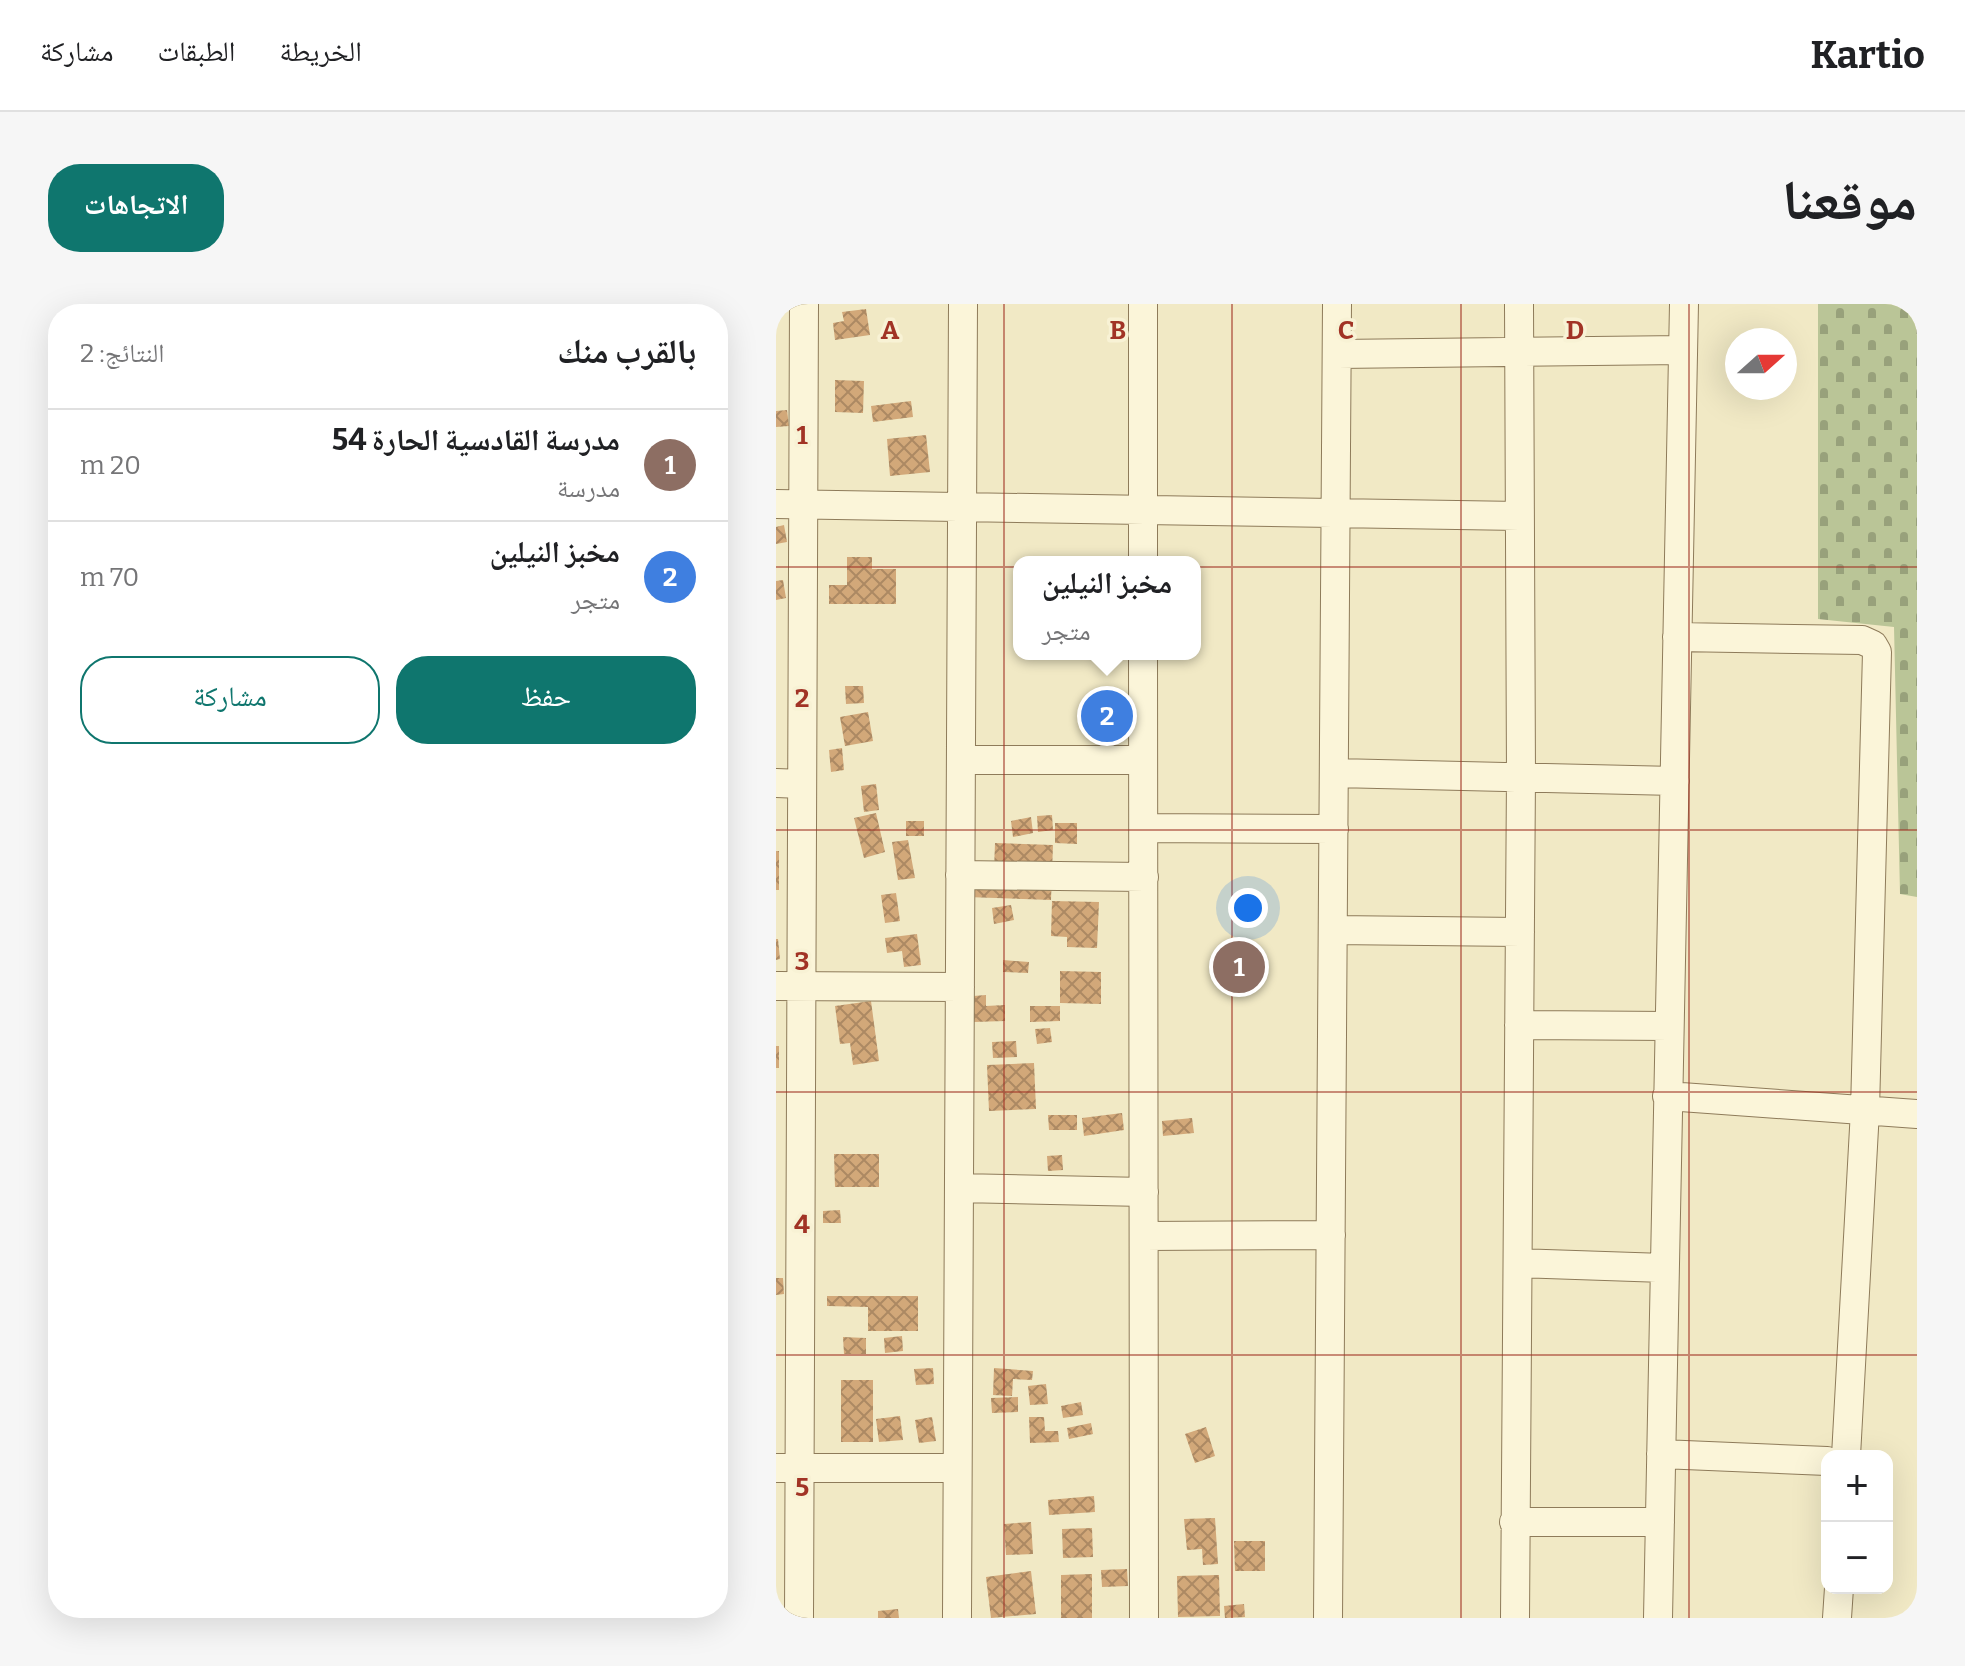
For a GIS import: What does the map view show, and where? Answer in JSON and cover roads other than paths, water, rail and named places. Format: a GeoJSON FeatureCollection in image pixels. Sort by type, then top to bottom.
{"type":"FeatureCollection","features":[{"type":"Feature","properties":{"kind":"street"},"geometry":{"type":"LineString","coordinates":[[799,1618],[787,1468],[788,986],[790,504],[804,304]]}},
{"type":"Feature","properties":{"kind":"street"},"geometry":{"type":"LineString","coordinates":[[957,1618],[963,304]]}},
{"type":"Feature","properties":{"kind":"street"},"geometry":{"type":"LineString","coordinates":[[1143,304],[1143,556]]}},
{"type":"Feature","properties":{"kind":"street"},"geometry":{"type":"LineString","coordinates":[[1328,1618],[1337,304]]}},
{"type":"Feature","properties":{"kind":"street"},"geometry":{"type":"LineString","coordinates":[[1515,1618],[1521,776],[1519,304]]}},
{"type":"Feature","properties":{"kind":"street"},"geometry":{"type":"LineString","coordinates":[[1658,1618],[1684,304]]}},
{"type":"Feature","properties":{"kind":"street"},"geometry":{"type":"LineString","coordinates":[[1338,354],[1683,350]]}},
{"type":"Feature","properties":{"kind":"street"},"geometry":{"type":"LineString","coordinates":[[790,504],[1519,516]]}},
{"type":"Feature","properties":{"kind":"street"},"geometry":{"type":"LineString","coordinates":[[1677,637],[1862,640],[1873,645],[1877,652],[1865,1110],[1846,1450]]}},
{"type":"Feature","properties":{"kind":"street"},"geometry":{"type":"LineString","coordinates":[[1143,660],[1144,1618]]}},
{"type":"Feature","properties":{"kind":"street"},"geometry":{"type":"LineString","coordinates":[[961,760],[1143,760]]}},
{"type":"Feature","properties":{"kind":"street"},"geometry":{"type":"LineString","coordinates":[[1336,773],[1675,781]]}},
{"type":"Feature","properties":{"kind":"street"},"geometry":{"type":"LineString","coordinates":[[1144,828],[1334,829]]}},
{"type":"Feature","properties":{"kind":"street"},"geometry":{"type":"LineString","coordinates":[[960,875],[1144,877]]}},
{"type":"Feature","properties":{"kind":"street"},"geometry":{"type":"LineString","coordinates":[[1333,930],[1520,932]]}},
{"type":"Feature","properties":{"kind":"street"},"geometry":{"type":"LineString","coordinates":[[788,986],[960,987]]}},
{"type":"Feature","properties":{"kind":"street"},"geometry":{"type":"LineString","coordinates":[[1519,1025],[1669,1026]]}},
{"type":"Feature","properties":{"kind":"street"},"geometry":{"type":"LineString","coordinates":[[1667,1096],[1917,1114]]}},
{"type":"Feature","properties":{"kind":"street"},"geometry":{"type":"LineString","coordinates":[[959,1188],[1144,1192]]}},
{"type":"Feature","properties":{"kind":"street"},"geometry":{"type":"LineString","coordinates":[[1144,1236],[1331,1235]]}},
{"type":"Feature","properties":{"kind":"street"},"geometry":{"type":"LineString","coordinates":[[1518,1263],[1664,1268]]}},
{"type":"Feature","properties":{"kind":"street"},"geometry":{"type":"LineString","coordinates":[[1661,1454],[1821,1461]]}},
{"type":"Feature","properties":{"kind":"street"},"geometry":{"type":"LineString","coordinates":[[787,1468],[957,1468]]}},
{"type":"Feature","properties":{"kind":"street"},"geometry":{"type":"LineString","coordinates":[[1514,1522],[1660,1522]]}},
{"type":"Feature","properties":{"kind":"street"},"geometry":{"type":"LineString","coordinates":[[1837,1618],[1839,1594]]}},
{"type":"Feature","properties":{"kind":"place","name":"مخبز النيلين"},"geometry":{"type":"Point","coordinates":[1107,716]}},
{"type":"Feature","properties":{"kind":"place","name":"مدرسة القادسية الحارة 54"},"geometry":{"type":"Point","coordinates":[1239,967]}}]}
